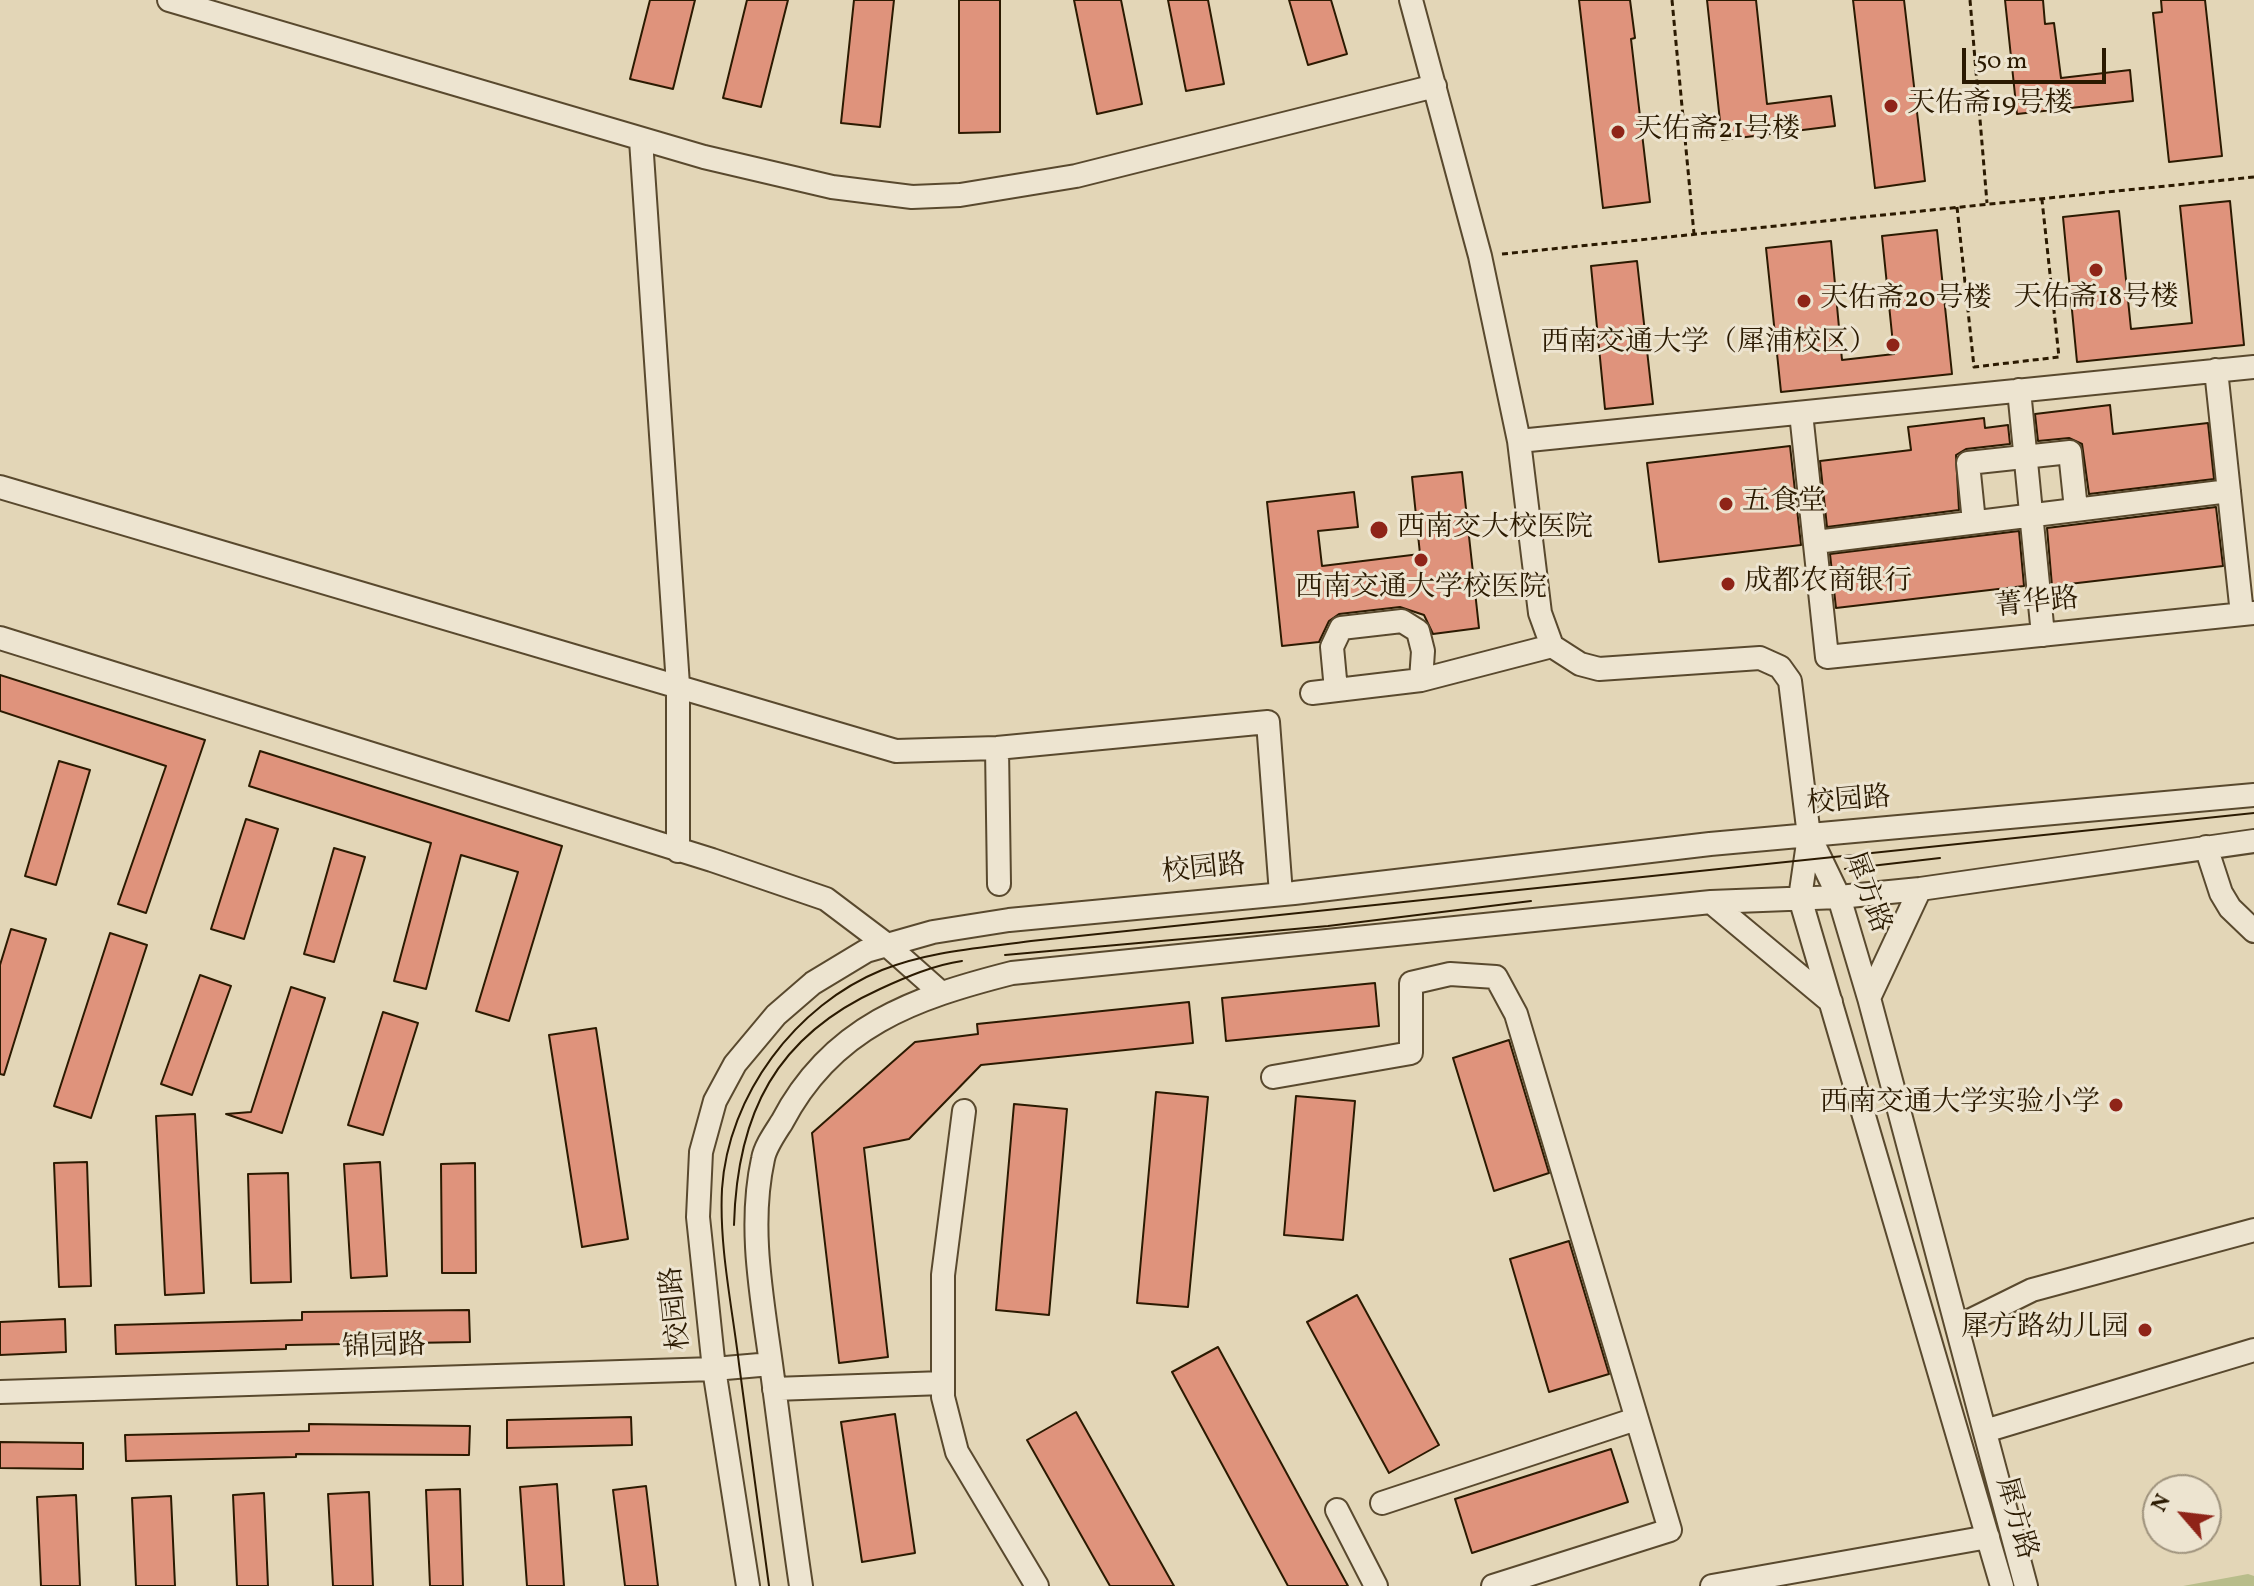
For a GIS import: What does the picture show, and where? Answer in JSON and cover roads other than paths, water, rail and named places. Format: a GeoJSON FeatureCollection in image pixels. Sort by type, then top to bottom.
{"type":"FeatureCollection","features":[{"type":"Feature","properties":{"kind":"street"},"geometry":{"type":"LineString","coordinates":[[169,0],[641,140],[832,187],[912,197],[960,195],[1076,176],[1435,86]]}},
{"type":"Feature","properties":{"kind":"street"},"geometry":{"type":"LineString","coordinates":[[1411,0],[1480,256],[1519,441],[1540,613],[1552,646],[1580,664],[1599,669],[1760,658],[1780,667],[1790,681],[1809,836]]}},
{"type":"Feature","properties":{"kind":"street"},"geometry":{"type":"LineString","coordinates":[[641,140],[678,685],[678,851]]}},
{"type":"Feature","properties":{"kind":"street"},"geometry":{"type":"LineString","coordinates":[[1519,441],[2254,367]]}},
{"type":"Feature","properties":{"kind":"street"},"geometry":{"type":"LineString","coordinates":[[2216,370],[2229,491],[2248,613]]}},
{"type":"Feature","properties":{"kind":"street"},"geometry":{"type":"LineString","coordinates":[[2019,390],[2043,635]]}},
{"type":"Feature","properties":{"kind":"street"},"geometry":{"type":"LineString","coordinates":[[1801,413],[1816,542],[2229,491]]}},
{"type":"Feature","properties":{"kind":"street"},"geometry":{"type":"LineString","coordinates":[[1974,522],[1968,463],[2070,452],[2076,509]]}},
{"type":"Feature","properties":{"kind":"street"},"geometry":{"type":"LineString","coordinates":[[0,487],[896,751],[997,748],[1268,722],[1281,894]]}},
{"type":"Feature","properties":{"kind":"street","name":"菁华路"},"geometry":{"type":"LineString","coordinates":[[1816,542],[1827,657],[2248,613]]}},
{"type":"Feature","properties":{"kind":"street"},"geometry":{"type":"LineString","coordinates":[[1336,690],[1332,647],[1341,628],[1402,621],[1418,631],[1423,651],[1421,680]]}},
{"type":"Feature","properties":{"kind":"street"},"geometry":{"type":"LineString","coordinates":[[0,638],[826,899],[887,945],[940,992]]}},
{"type":"Feature","properties":{"kind":"street"},"geometry":{"type":"LineString","coordinates":[[1312,693],[1421,680],[1552,646]]}},
{"type":"Feature","properties":{"kind":"street"},"geometry":{"type":"LineString","coordinates":[[997,748],[999,884]]}},
{"type":"Feature","properties":{"kind":"street","name":"校园路"},"geometry":{"type":"LineString","coordinates":[[748,1586],[714,1369],[698,1217],[701,1152],[715,1101],[735,1064],[776,1015],[813,983],[866,951],[933,932],[1009,920],[1281,894],[1809,836],[2254,795]]}},
{"type":"Feature","properties":{"kind":"street","name":"犀方路"},"geometry":{"type":"LineString","coordinates":[[1809,836],[1839,897],[1869,998],[2026,1586]]}},
{"type":"Feature","properties":{"kind":"street","name":"犀方路"},"geometry":{"type":"LineString","coordinates":[[1809,836],[1800,898],[2002,1586]]}},
{"type":"Feature","properties":{"kind":"street"},"geometry":{"type":"LineString","coordinates":[[801,1586],[760,1290],[757,1228],[763,1157],[794,1098],[841,1045],[887,1014],[940,992],[1012,973],[1711,902],[1839,897],[1920,889],[2254,841]]}},
{"type":"Feature","properties":{"kind":"street"},"geometry":{"type":"LineString","coordinates":[[2206,847],[2221,893],[2230,908],[2254,931]]}},
{"type":"Feature","properties":{"kind":"street"},"geometry":{"type":"LineString","coordinates":[[1869,998],[1920,889]]}},
{"type":"Feature","properties":{"kind":"street"},"geometry":{"type":"LineString","coordinates":[[1711,902],[1831,1002]]}},
{"type":"Feature","properties":{"kind":"street"},"geometry":{"type":"LineString","coordinates":[[1273,1077],[1411,1053],[1411,983],[1450,974],[1496,977],[1516,1014],[1670,1530],[1493,1586]]}},
{"type":"Feature","properties":{"kind":"street"},"geometry":{"type":"LineString","coordinates":[[964,1111],[943,1275],[943,1383],[957,1452],[1037,1586]]}},
{"type":"Feature","properties":{"kind":"street"},"geometry":{"type":"LineString","coordinates":[[1957,1327],[2032,1290],[2254,1230]]}},
{"type":"Feature","properties":{"kind":"street"},"geometry":{"type":"LineString","coordinates":[[1985,1431],[2254,1350]]}},
{"type":"Feature","properties":{"kind":"street","name":"锦园路"},"geometry":{"type":"LineString","coordinates":[[0,1392],[714,1369],[771,1364]]}},
{"type":"Feature","properties":{"kind":"street"},"geometry":{"type":"LineString","coordinates":[[774,1389],[943,1383]]}},
{"type":"Feature","properties":{"kind":"street"},"geometry":{"type":"LineString","coordinates":[[1382,1503],[1636,1419]]}},
{"type":"Feature","properties":{"kind":"street"},"geometry":{"type":"LineString","coordinates":[[1337,1510],[1376,1586]]}},
{"type":"Feature","properties":{"kind":"street"},"geometry":{"type":"LineString","coordinates":[[1712,1586],[1988,1537]]}},
{"type":"Feature","properties":{"kind":"tram line"},"geometry":{"type":"LineString","coordinates":[[769,1586],[727,1276],[722,1232],[722,1189],[727,1154],[737,1120],[772,1057],[795,1030],[851,986],[882,970],[918,958],[1031,941],[2254,813]]}},
{"type":"Feature","properties":{"kind":"tram line"},"geometry":{"type":"LineString","coordinates":[[1845,869],[1940,858]]}},
{"type":"Feature","properties":{"kind":"tram line"},"geometry":{"type":"LineString","coordinates":[[1005,955],[1328,926],[1531,901]]}},
{"type":"Feature","properties":{"kind":"tram line"},"geometry":{"type":"LineString","coordinates":[[734,1225],[743,1147],[769,1083],[789,1055],[814,1030],[844,1008],[910,976],[962,961]]}},
{"type":"Feature","properties":{"kind":"place","name":"天佑斋19号楼"},"geometry":{"type":"Point","coordinates":[1891,106]}},
{"type":"Feature","properties":{"kind":"place","name":"天佑斋21号楼"},"geometry":{"type":"Point","coordinates":[1618,132]}},
{"type":"Feature","properties":{"kind":"place","name":"天佑斋18号楼"},"geometry":{"type":"Point","coordinates":[2096,270]}},
{"type":"Feature","properties":{"kind":"place","name":"天佑斋20号楼"},"geometry":{"type":"Point","coordinates":[1804,301]}},
{"type":"Feature","properties":{"kind":"place","name":"西南交通大学（犀浦校区）"},"geometry":{"type":"Point","coordinates":[1893,345]}},
{"type":"Feature","properties":{"kind":"place","name":"五食堂"},"geometry":{"type":"Point","coordinates":[1726,504]}},
{"type":"Feature","properties":{"kind":"place","name":"西南交大校医院"},"geometry":{"type":"Point","coordinates":[1379,530]}},
{"type":"Feature","properties":{"kind":"place","name":"西南交通大学校医院"},"geometry":{"type":"Point","coordinates":[1421,560]}},
{"type":"Feature","properties":{"kind":"place","name":"成都农商银行"},"geometry":{"type":"Point","coordinates":[1728,584]}},
{"type":"Feature","properties":{"kind":"place","name":"西南交通大学实验小学"},"geometry":{"type":"Point","coordinates":[2116,1105]}},
{"type":"Feature","properties":{"kind":"place","name":"犀方路幼儿园"},"geometry":{"type":"Point","coordinates":[2145,1330]}}]}
